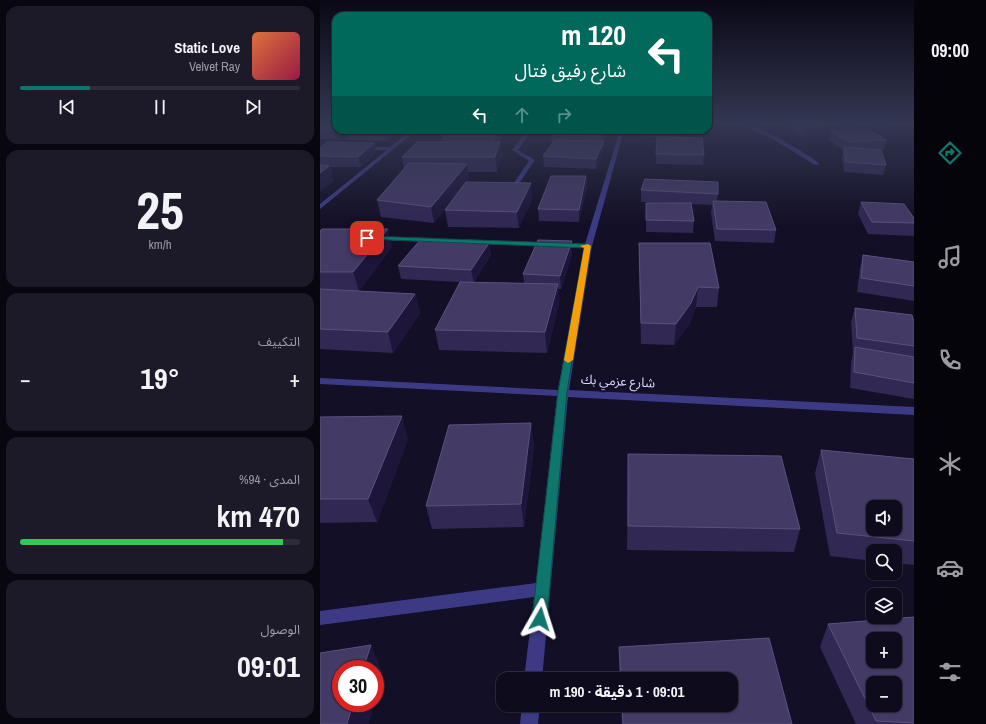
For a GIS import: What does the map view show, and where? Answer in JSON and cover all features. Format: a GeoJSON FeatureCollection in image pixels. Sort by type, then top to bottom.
{"type":"FeatureCollection","features":[{"type":"Feature","properties":{"kind":"street"},"geometry":{"type":"LineString","coordinates":[[320,207],[381,157]]}},
{"type":"Feature","properties":{"kind":"street"},"geometry":{"type":"LineString","coordinates":[[509,194],[532,160],[527,157]]}},
{"type":"Feature","properties":{"kind":"street"},"geometry":{"type":"LineString","coordinates":[[534,672],[563,392],[588,246],[614,157]]}},
{"type":"Feature","properties":{"kind":"street"},"geometry":{"type":"LineString","coordinates":[[804,157],[816,164]]}},
{"type":"Feature","properties":{"kind":"street"},"geometry":{"type":"LineString","coordinates":[[367,238],[588,246]]}},
{"type":"Feature","properties":{"kind":"street","name":"شارع عزمي بك"},"geometry":{"type":"LineString","coordinates":[[320,381],[563,392],[914,411]]}},
{"type":"Feature","properties":{"kind":"street"},"geometry":{"type":"LineString","coordinates":[[320,618],[543,589]]}},
{"type":"Feature","properties":{"kind":"street"},"geometry":{"type":"LineString","coordinates":[[529,724],[530,712]]}},
{"type":"Feature","properties":{"kind":"building"},"geometry":{"type":"Polygon","coordinates":[[[402,157],[495,157],[495,157],[402,157]]]}},
{"type":"Feature","properties":{"kind":"building"},"geometry":{"type":"Polygon","coordinates":[[[557,157],[597,157],[596,159],[557,157]]]}},
{"type":"Feature","properties":{"kind":"building"},"geometry":{"type":"Polygon","coordinates":[[[845,157],[883,157],[886,165],[846,162],[845,157]]]}},
{"type":"Feature","properties":{"kind":"building"},"geometry":{"type":"Polygon","coordinates":[[[409,163],[467,164],[431,207],[377,200],[409,163]]]}},
{"type":"Feature","properties":{"kind":"building"},"geometry":{"type":"Polygon","coordinates":[[[320,165],[329,166],[320,173],[320,165]]]}},
{"type":"Feature","properties":{"kind":"building"},"geometry":{"type":"Polygon","coordinates":[[[551,176],[586,176],[579,210],[538,209],[551,176]]]}},
{"type":"Feature","properties":{"kind":"building"},"geometry":{"type":"Polygon","coordinates":[[[645,179],[718,182],[718,194],[641,190],[645,179]]]}},
{"type":"Feature","properties":{"kind":"building"},"geometry":{"type":"Polygon","coordinates":[[[466,182],[531,183],[517,212],[445,210],[466,182]]]}},
{"type":"Feature","properties":{"kind":"building"},"geometry":{"type":"Polygon","coordinates":[[[713,201],[766,202],[776,230],[717,229],[713,201]]]}},
{"type":"Feature","properties":{"kind":"building"},"geometry":{"type":"Polygon","coordinates":[[[861,202],[904,204],[914,218],[914,223],[872,222],[861,202]]]}},
{"type":"Feature","properties":{"kind":"building"},"geometry":{"type":"Polygon","coordinates":[[[646,203],[691,203],[694,221],[646,220],[646,203]]]}},
{"type":"Feature","properties":{"kind":"building"},"geometry":{"type":"Polygon","coordinates":[[[322,229],[388,229],[353,272],[320,272],[320,231],[322,229]]]}},
{"type":"Feature","properties":{"kind":"building"},"geometry":{"type":"Polygon","coordinates":[[[421,239],[489,243],[471,270],[398,266],[421,239]]]}},
{"type":"Feature","properties":{"kind":"building"},"geometry":{"type":"Polygon","coordinates":[[[538,240],[572,241],[560,276],[523,274],[538,240]]]}},
{"type":"Feature","properties":{"kind":"building"},"geometry":{"type":"Polygon","coordinates":[[[639,243],[710,243],[719,288],[698,287],[691,303],[676,324],[641,323],[639,243]]]}},
{"type":"Feature","properties":{"kind":"building"},"geometry":{"type":"Polygon","coordinates":[[[863,255],[914,262],[914,286],[861,278],[863,255]]]}},
{"type":"Feature","properties":{"kind":"building"},"geometry":{"type":"Polygon","coordinates":[[[460,282],[558,284],[545,332],[435,330],[460,282]]]}},
{"type":"Feature","properties":{"kind":"building"},"geometry":{"type":"Polygon","coordinates":[[[320,289],[415,294],[388,332],[320,329],[320,289]]]}},
{"type":"Feature","properties":{"kind":"building"},"geometry":{"type":"Polygon","coordinates":[[[855,308],[912,315],[914,322],[914,346],[857,338],[855,308]]]}},
{"type":"Feature","properties":{"kind":"building"},"geometry":{"type":"Polygon","coordinates":[[[855,347],[914,357],[914,383],[854,372],[855,347]]]}},
{"type":"Feature","properties":{"kind":"building"},"geometry":{"type":"Polygon","coordinates":[[[402,416],[368,499],[320,499],[320,417],[402,416]]]}},
{"type":"Feature","properties":{"kind":"building"},"geometry":{"type":"Polygon","coordinates":[[[531,423],[521,504],[426,506],[449,425],[531,423]]]}},
{"type":"Feature","properties":{"kind":"building"},"geometry":{"type":"Polygon","coordinates":[[[821,450],[914,459],[914,541],[837,533],[821,450]]]}},
{"type":"Feature","properties":{"kind":"building"},"geometry":{"type":"Polygon","coordinates":[[[628,454],[781,456],[800,529],[628,526],[628,454]]]}},
{"type":"Feature","properties":{"kind":"building"},"geometry":{"type":"Polygon","coordinates":[[[914,617],[914,723],[876,721],[872,712],[902,712],[902,676],[866,676],[866,701],[828,624],[866,621],[866,624],[902,624],[902,618],[914,617]]]}},
{"type":"Feature","properties":{"kind":"building"},"geometry":{"type":"Polygon","coordinates":[[[769,638],[792,724],[623,724],[622,712],[738,712],[738,672],[621,672],[619,647],[769,638]]]}},
{"type":"Feature","properties":{"kind":"building"},"geometry":{"type":"Polygon","coordinates":[[[371,645],[366,660],[332,660],[332,712],[350,712],[347,724],[320,724],[320,653],[371,645]]]}},
{"type":"Feature","properties":{"kind":"slow traffic"},"geometry":{"type":"LineString","coordinates":[[568,360],[588,246],[584,246]]}},
{"type":"Feature","properties":{"kind":"route"},"geometry":{"type":"LineString","coordinates":[[367,238],[588,246],[563,392],[540,619]]}}]}
